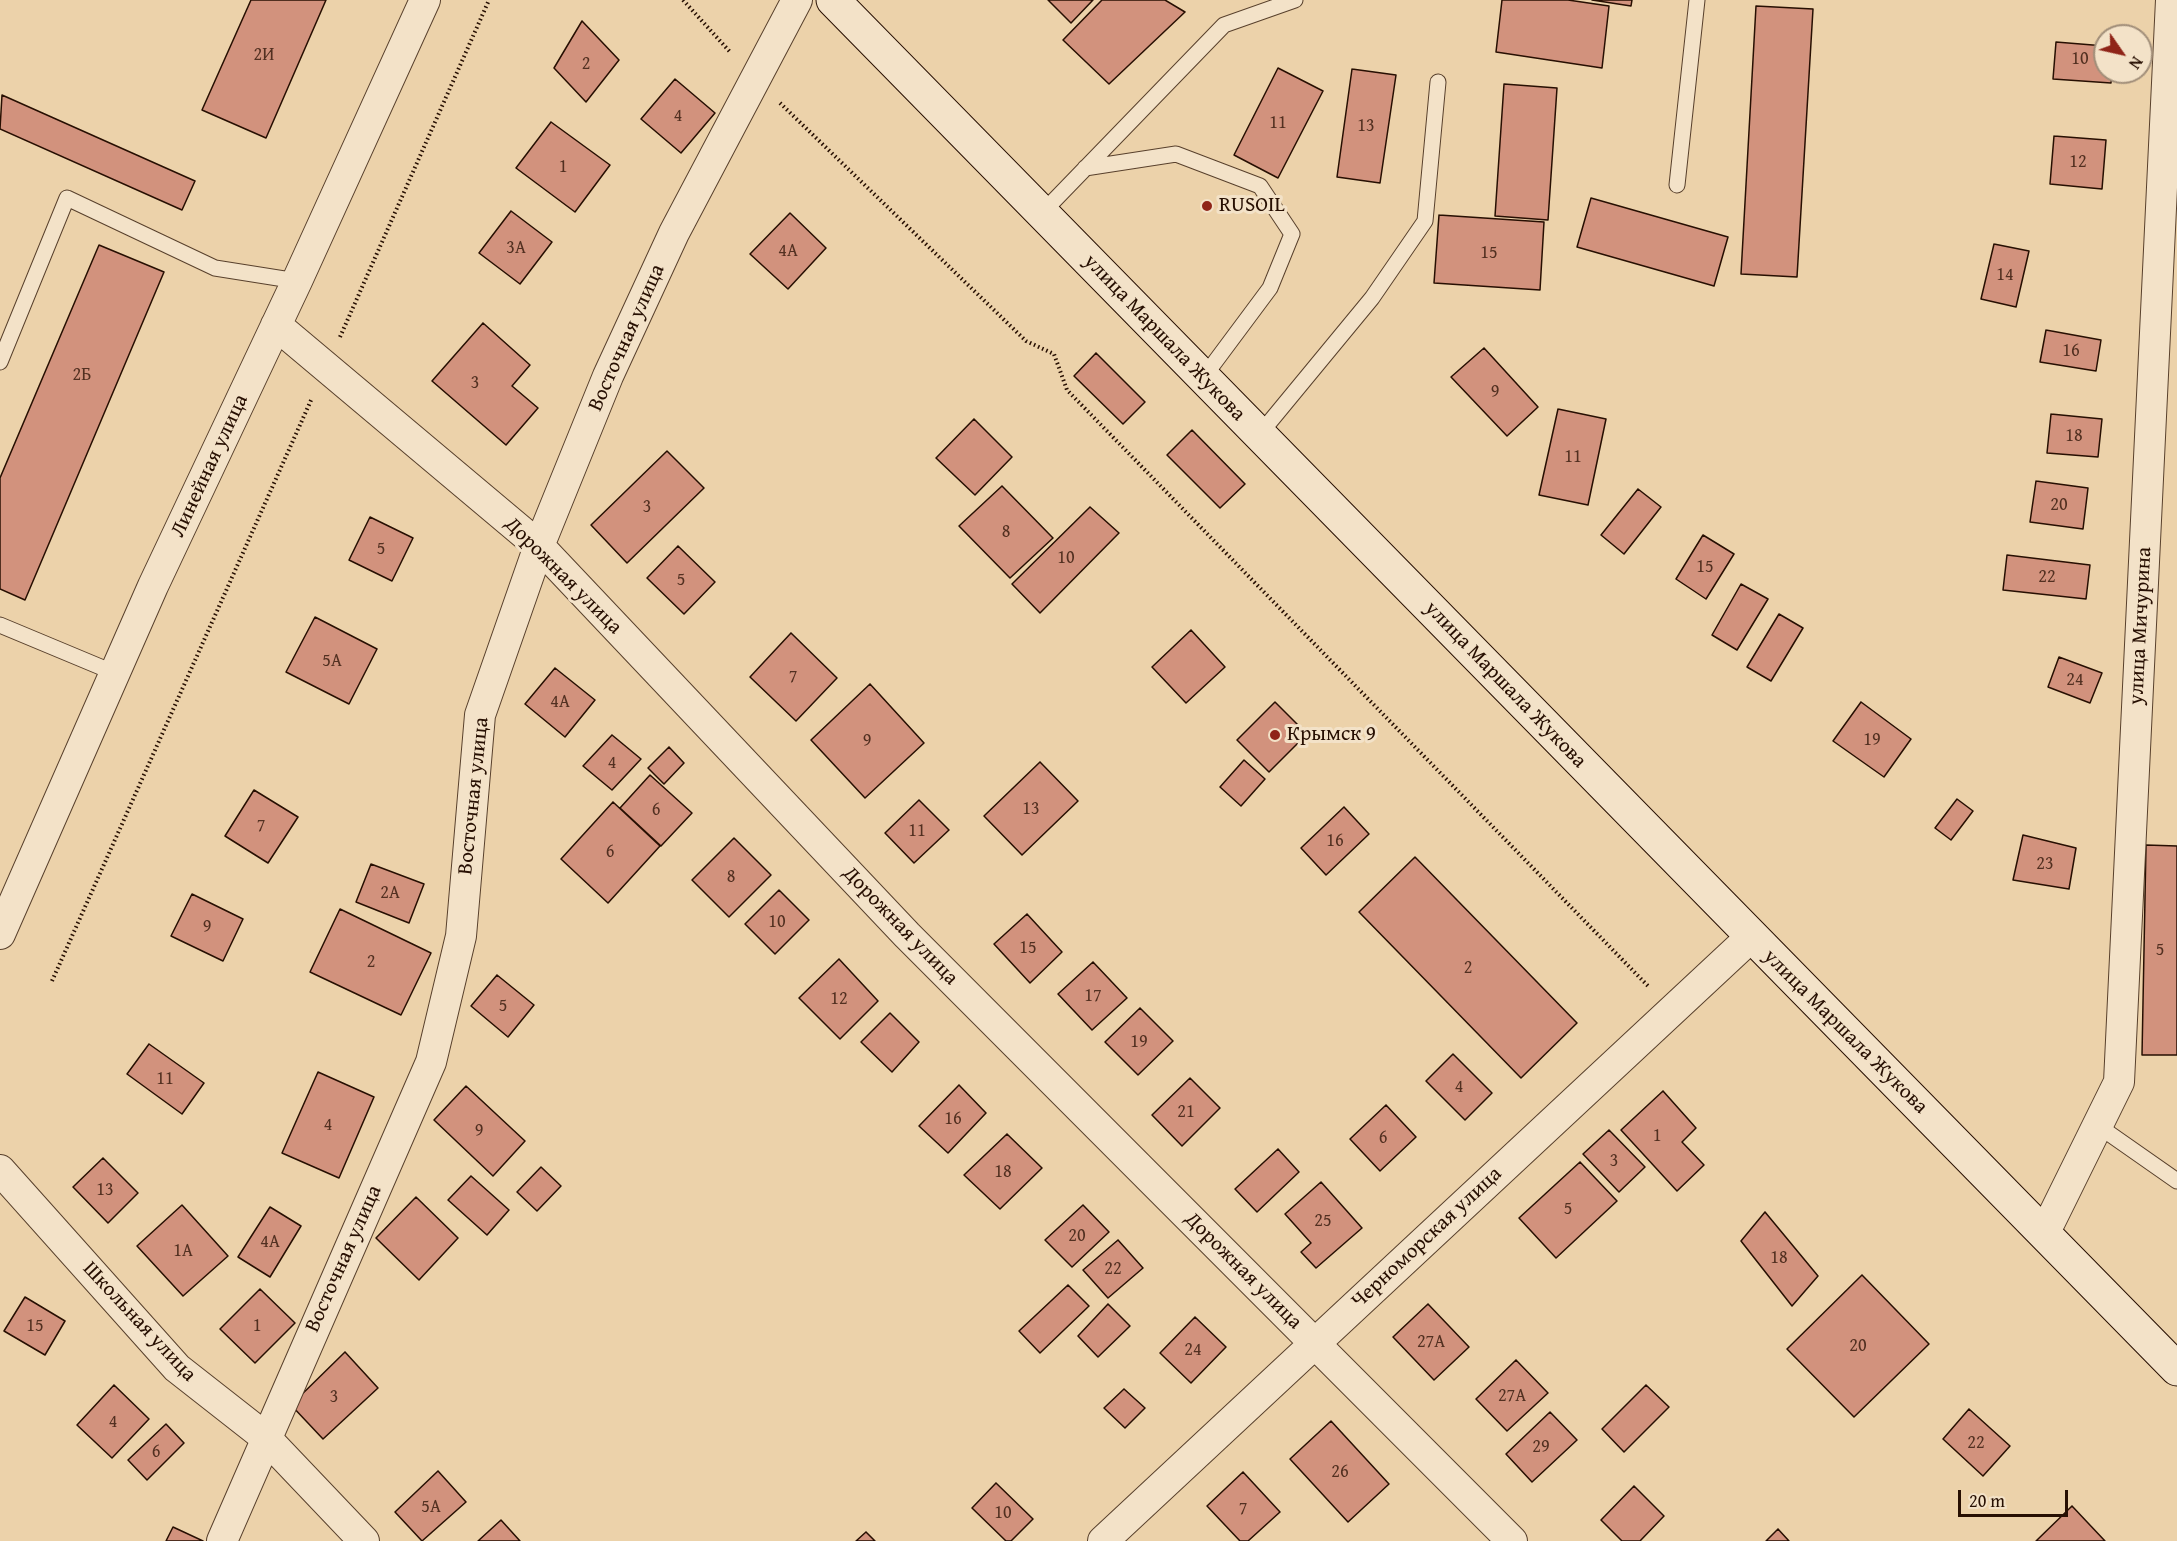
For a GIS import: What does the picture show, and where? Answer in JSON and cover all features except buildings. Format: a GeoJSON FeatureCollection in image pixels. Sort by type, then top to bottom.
{"type":"FeatureCollection","features":[{"type":"Feature","properties":{"kind":"main road","name":"улица Маршала Жукова"},"geometry":{"type":"LineString","coordinates":[[847,5],[1042,213],[2177,1369]]}},
{"type":"Feature","properties":{"kind":"street","name":"Линейная улица"},"geometry":{"type":"LineString","coordinates":[[0,934],[115,673],[425,0]]}},
{"type":"Feature","properties":{"kind":"street","name":"Восточная улица"},"geometry":{"type":"LineString","coordinates":[[222,1541],[265,1437],[431,1062],[461,936],[480,715],[539,546],[608,376],[674,233],[797,0]]}},
{"type":"Feature","properties":{"kind":"street","name":"улица Мичурина"},"geometry":{"type":"LineString","coordinates":[[2044,1234],[2118,1082],[2171,0]]}},
{"type":"Feature","properties":{"kind":"street","name":"Дорожная улица"},"geometry":{"type":"LineString","coordinates":[[276,325],[539,546],[907,935],[1512,1541]]}},
{"type":"Feature","properties":{"kind":"street","name":"Черноморская улица"},"geometry":{"type":"LineString","coordinates":[[1103,1541],[1751,937]]}},
{"type":"Feature","properties":{"kind":"street","name":"Школьная улица"},"geometry":{"type":"LineString","coordinates":[[0,1170],[177,1368],[265,1437],[364,1541]]}},
{"type":"Feature","properties":{"kind":"lane"},"geometry":{"type":"LineString","coordinates":[[1042,213],[1224,25],[1295,0]]}},
{"type":"Feature","properties":{"kind":"lane"},"geometry":{"type":"LineString","coordinates":[[1677,185],[1696,0]]}},
{"type":"Feature","properties":{"kind":"lane"},"geometry":{"type":"LineString","coordinates":[[1259,435],[1372,298],[1425,221],[1438,82]]}},
{"type":"Feature","properties":{"kind":"lane"},"geometry":{"type":"LineString","coordinates":[[1085,168],[1176,154],[1260,186],[1292,234],[1270,288],[1203,378]]}},
{"type":"Feature","properties":{"kind":"lane"},"geometry":{"type":"LineString","coordinates":[[0,362],[67,198],[215,268],[297,281]]}},
{"type":"Feature","properties":{"kind":"lane"},"geometry":{"type":"LineString","coordinates":[[0,625],[115,673]]}},
{"type":"Feature","properties":{"kind":"lane"},"geometry":{"type":"LineString","coordinates":[[2097,1125],[2177,1181]]}},
{"type":"Feature","properties":{"kind":"path"},"geometry":{"type":"LineString","coordinates":[[52,981],[489,0]]}},
{"type":"Feature","properties":{"kind":"path"},"geometry":{"type":"LineString","coordinates":[[683,0],[756,79],[1026,341],[1054,354],[1067,390],[1672,1010]]}},
{"type":"Feature","properties":{"kind":"place","name":"RUSOIL"},"geometry":{"type":"Point","coordinates":[1207,206]}},
{"type":"Feature","properties":{"kind":"place","name":"Крымск 9"},"geometry":{"type":"Point","coordinates":[1275,735]}}]}
